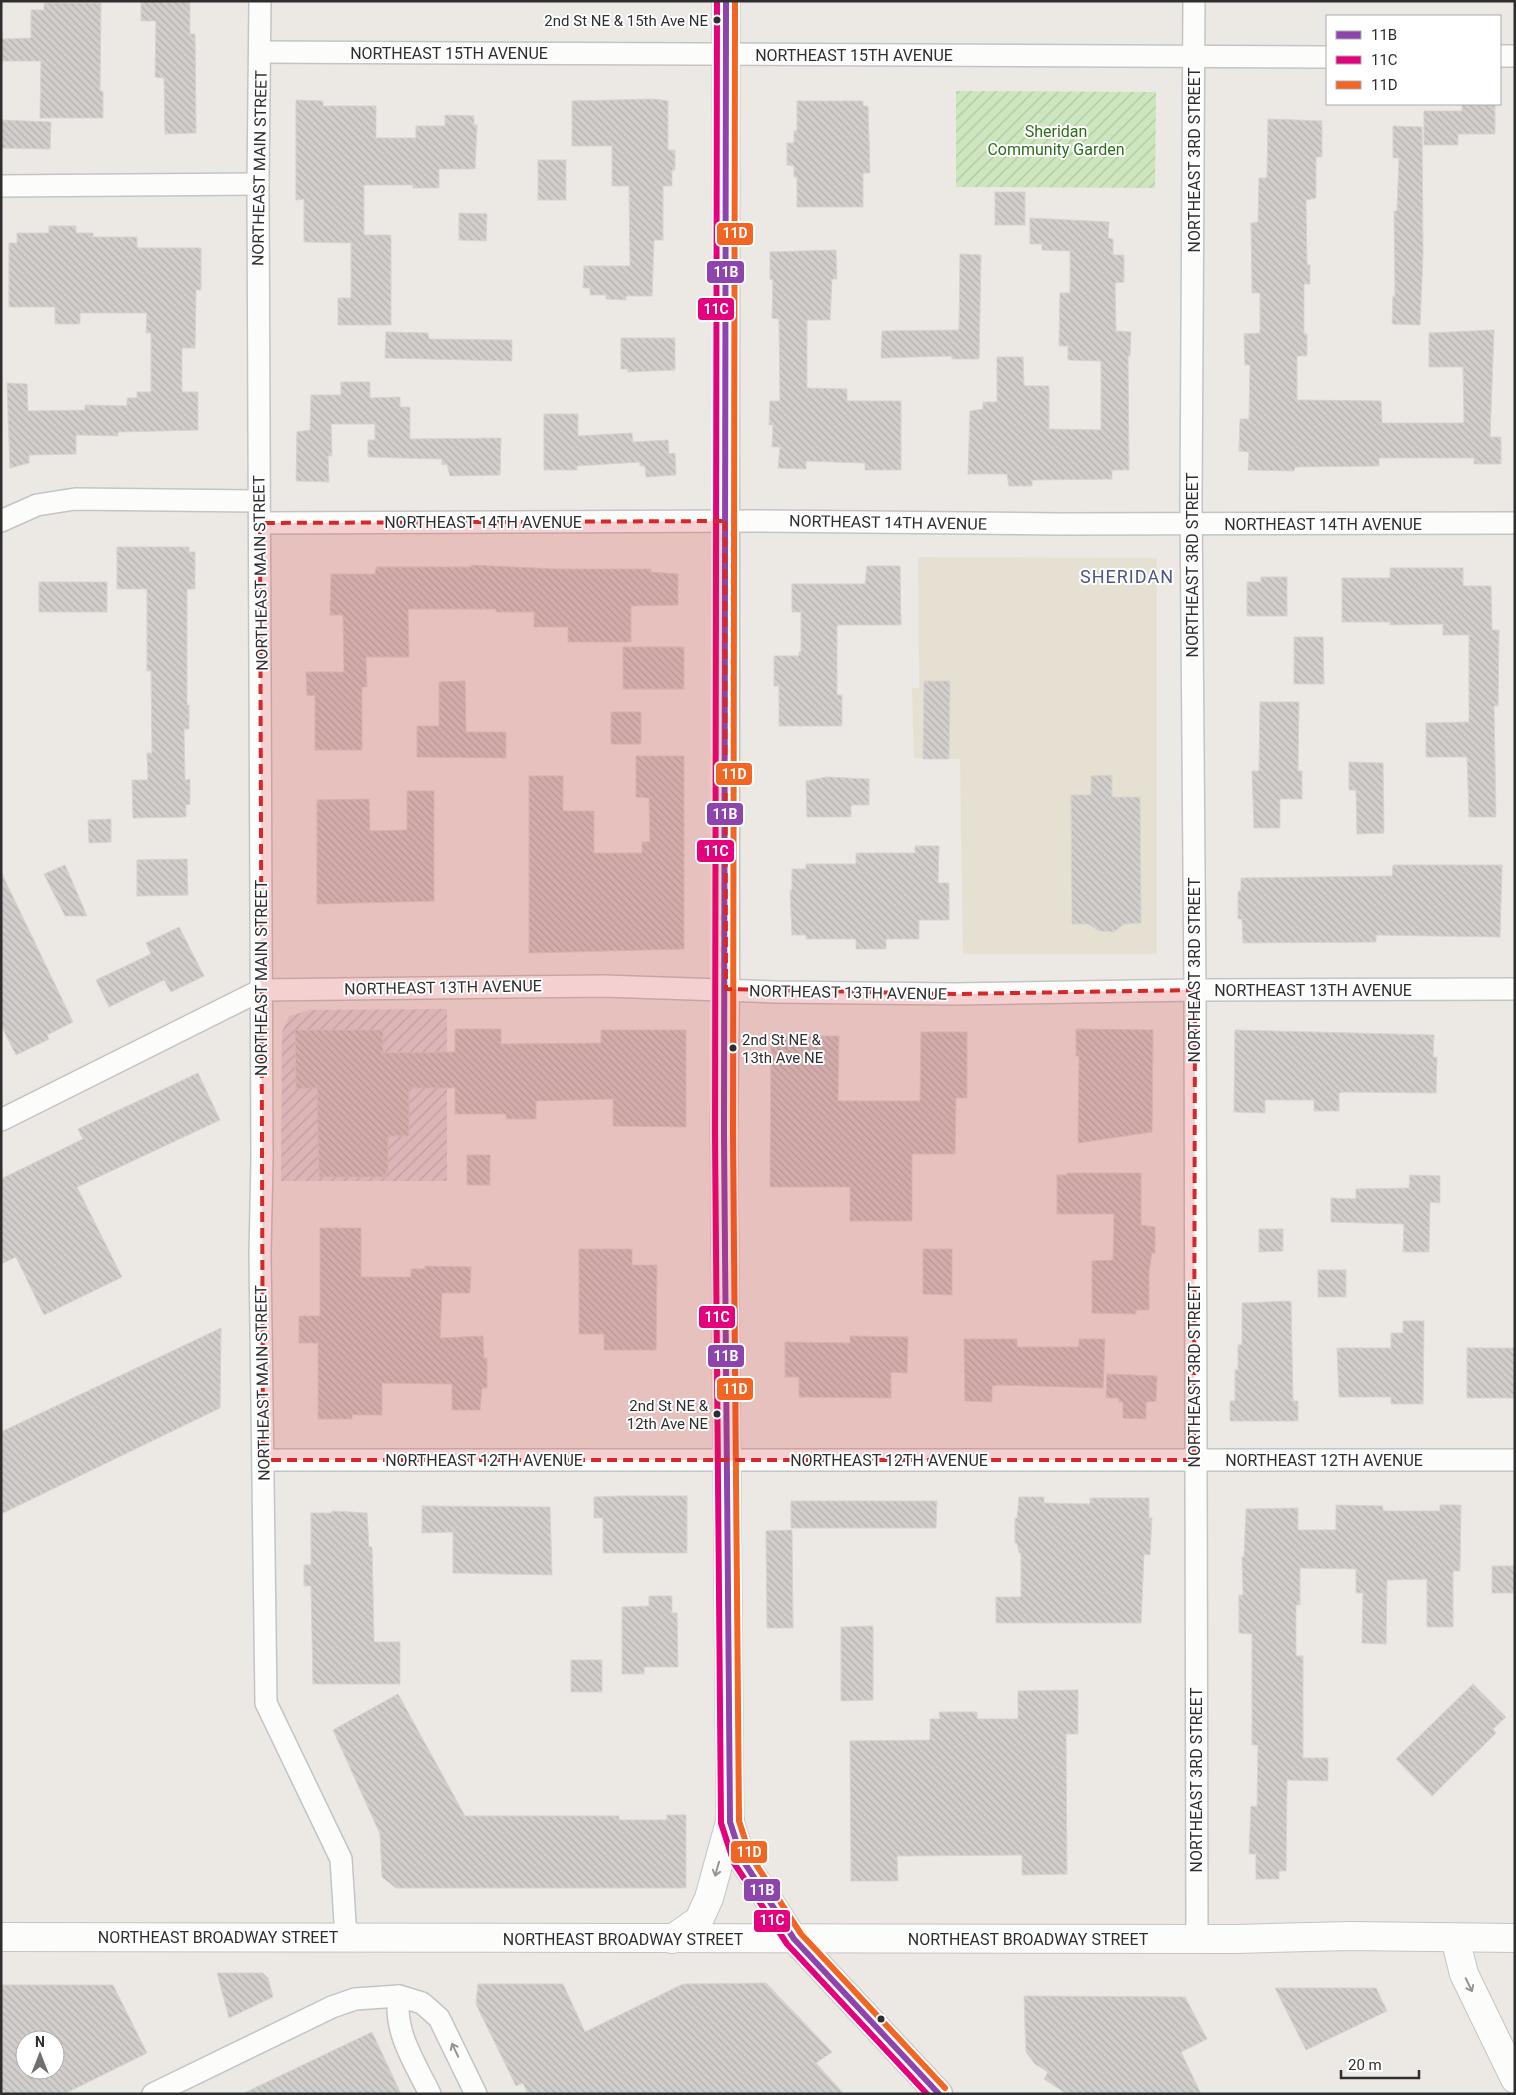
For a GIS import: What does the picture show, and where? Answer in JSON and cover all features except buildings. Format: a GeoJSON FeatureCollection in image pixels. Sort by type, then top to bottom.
{"type":"FeatureCollection","features":[{"type":"Feature","properties":{"kind":"main road"},"geometry":{"type":"LineString","coordinates":[[672,1939],[699,1920],[709,1898],[730,1822]]}},
{"type":"Feature","properties":{"kind":"main road","name":"NORTHEAST BROADWAY STREET"},"geometry":{"type":"LineString","coordinates":[[1,1937],[1197,1939],[1349,1936],[1515,1938]]}},
{"type":"Feature","properties":{"kind":"main road"},"geometry":{"type":"LineString","coordinates":[[1455,1938],[1464,1974],[1515,2079]]}},
{"type":"Feature","properties":{"kind":"street","name":"NORTHEAST MAIN STREET"},"geometry":{"type":"LineString","coordinates":[[260,1],[258,184],[259,500],[263,1460],[266,1703],[341,1859],[346,1938]]}},
{"type":"Feature","properties":{"kind":"street"},"geometry":{"type":"LineString","coordinates":[[726,1],[726,989],[724,1135],[730,1822],[742,1858],[794,1939],[939,2094]]}},
{"type":"Feature","properties":{"kind":"street","name":"NORTHEAST 3RD STREET"},"geometry":{"type":"LineString","coordinates":[[1194,1],[1192,524],[1197,1939]]}},
{"type":"Feature","properties":{"kind":"street","name":"NORTHEAST 15TH AVENUE"},"geometry":{"type":"LineString","coordinates":[[260,52],[1326,57]]}},
{"type":"Feature","properties":{"kind":"street"},"geometry":{"type":"LineString","coordinates":[[1501,56],[1515,56]]}},
{"type":"Feature","properties":{"kind":"street"},"geometry":{"type":"LineString","coordinates":[[1,186],[258,184]]}},
{"type":"Feature","properties":{"kind":"street"},"geometry":{"type":"LineString","coordinates":[[1,521],[37,505],[74,499],[259,500]]}},
{"type":"Feature","properties":{"kind":"street","name":"NORTHEAST 14TH AVENUE"},"geometry":{"type":"LineString","coordinates":[[260,523],[725,521],[1192,524],[1515,523]]}},
{"type":"Feature","properties":{"kind":"street","name":"NORTHEAST 13TH AVENUE"},"geometry":{"type":"LineString","coordinates":[[1,1120],[261,990],[604,986],[946,994],[1195,990],[1515,989]]}},
{"type":"Feature","properties":{"kind":"street","name":"NORTHEAST 12TH AVENUE"},"geometry":{"type":"LineString","coordinates":[[263,1460],[1515,1460]]}},
{"type":"Feature","properties":{"kind":"street"},"geometry":{"type":"LineString","coordinates":[[153,2094],[332,2007],[356,1999],[399,1996],[422,2003],[440,2018],[476,2094]]}},
{"type":"Feature","properties":{"kind":"street"},"geometry":{"type":"LineString","coordinates":[[399,1996],[396,2010],[403,2039],[430,2094]]}},
{"type":"Feature","properties":{"kind":"highlighted area"},"geometry":{"type":"Polygon","coordinates":[[[725,521],[726,989],[955,994],[1195,990],[1194,1460],[263,1460],[260,523],[725,521]]]}},
{"type":"Feature","properties":{"kind":"shaded area"},"geometry":{"type":"Polygon","coordinates":[[[918,557],[1157,558],[1157,954],[963,954],[960,759],[914,758],[912,688],[919,688],[918,557]]]}},
{"type":"Feature","properties":{"kind":"shaded area"},"geometry":{"type":"Polygon","coordinates":[[[447,1009],[447,1181],[281,1181],[282,1032],[289,1016],[310,1010],[447,1009]]]}},
{"type":"Feature","properties":{"kind":"green space","name":"Sheridan Community Garden"},"geometry":{"type":"Polygon","coordinates":[[[956,91],[1156,92],[1155,188],[956,187],[956,91]]]}},
{"type":"Feature","properties":{"kind":"transit line","name":"11C"},"geometry":{"type":"LineString","coordinates":[[717,1],[715,1135],[721,1823],[734,1863],[787,1944],[927,2094]]}},
{"type":"Feature","properties":{"kind":"transit line","name":"11B"},"geometry":{"type":"LineString","coordinates":[[726,1],[724,1135],[730,1822],[742,1859],[794,1939],[939,2094]]}},
{"type":"Feature","properties":{"kind":"transit line","name":"11D"},"geometry":{"type":"LineString","coordinates":[[735,1],[733,1135],[739,1821],[750,1855],[801,1934],[945,2088]]}},
{"type":"Feature","properties":{"kind":"place","name":"2nd St NE & 15th Ave NE"},"geometry":{"type":"Point","coordinates":[717,20]}},
{"type":"Feature","properties":{"kind":"place","name":"2nd St NE & 13th Ave NE"},"geometry":{"type":"Point","coordinates":[733,1048]}},
{"type":"Feature","properties":{"kind":"place","name":"2nd St NE & 12th Ave NE"},"geometry":{"type":"Point","coordinates":[717,1414]}},
{"type":"Feature","properties":{"kind":"district","name":"SHERIDAN"},"geometry":{"type":"Point","coordinates":[1127,577]}}]}
